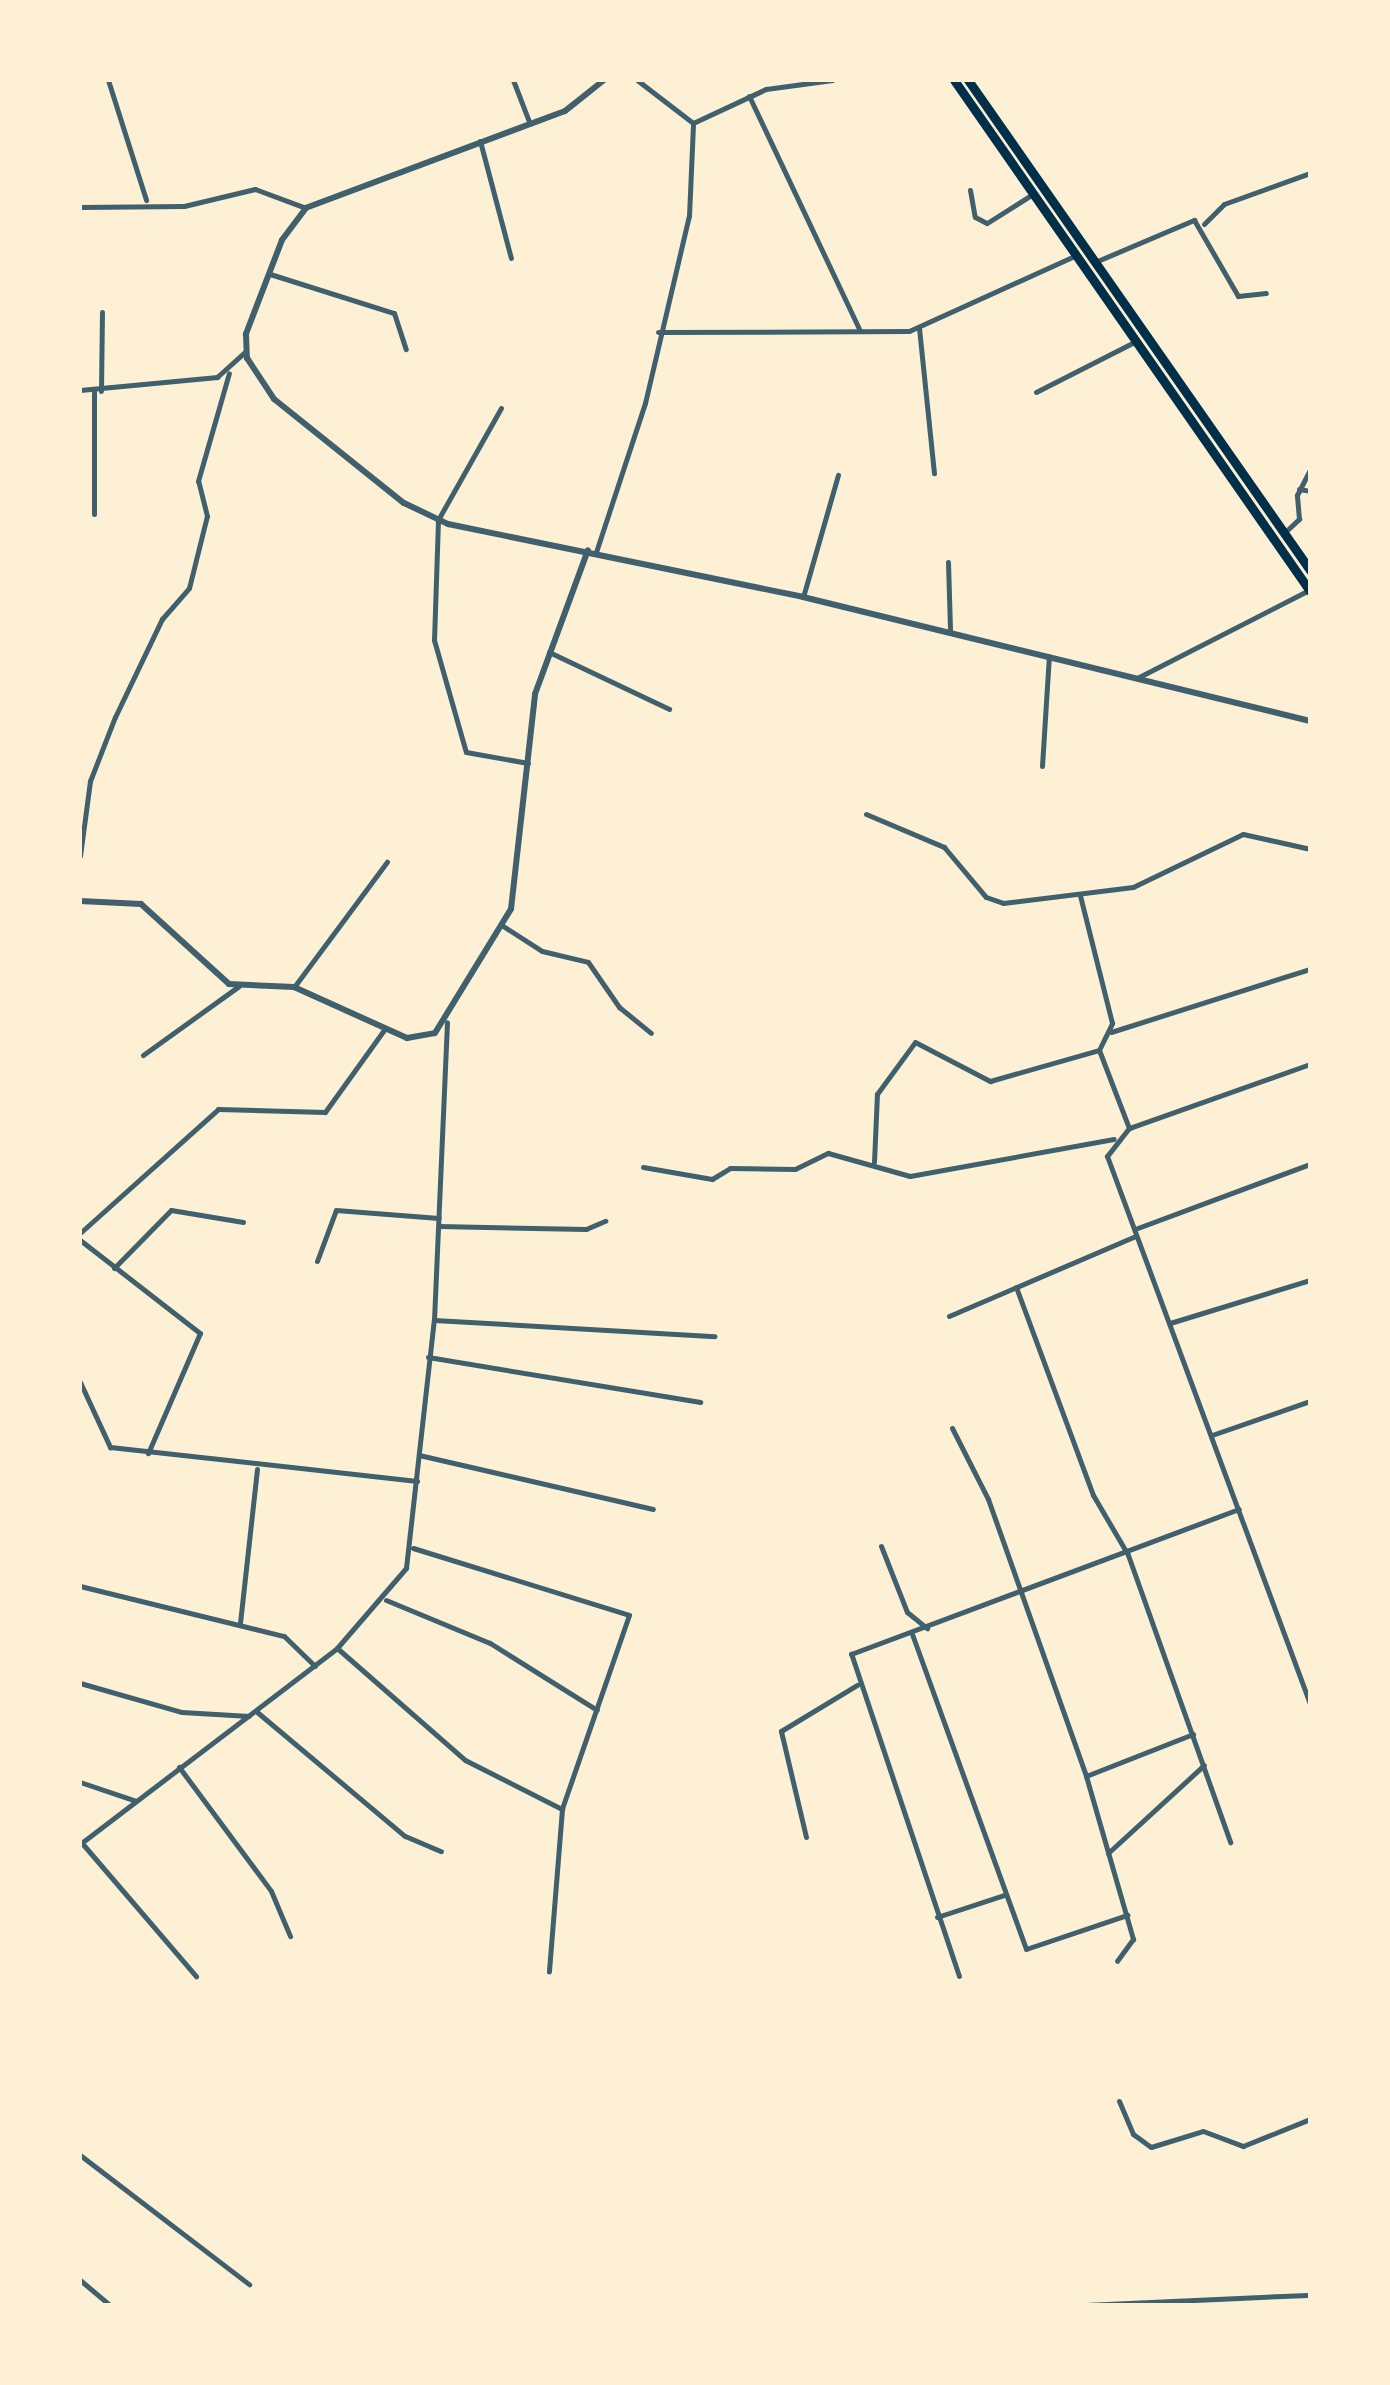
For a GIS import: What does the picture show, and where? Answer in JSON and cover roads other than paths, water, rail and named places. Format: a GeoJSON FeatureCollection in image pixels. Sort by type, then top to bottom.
{"type":"FeatureCollection","features":[{"type":"Feature","properties":{"kind":"highway"},"geometry":{"type":"LineString","coordinates":[[954,80],[1310,591]]}},
{"type":"Feature","properties":{"kind":"highway"},"geometry":{"type":"LineString","coordinates":[[968,80],[1310,570]]}},
{"type":"Feature","properties":{"kind":"street"},"geometry":{"type":"LineString","coordinates":[[108,80],[146,200]]}},
{"type":"Feature","properties":{"kind":"street"},"geometry":{"type":"LineString","coordinates":[[513,80],[530,124]]}},
{"type":"Feature","properties":{"kind":"street"},"geometry":{"type":"LineString","coordinates":[[80,856],[90,781],[115,716],[162,619],[189,588],[207,516],[198,481],[229,373],[245,352],[270,274],[306,208],[576,107],[604,80]]}},
{"type":"Feature","properties":{"kind":"street"},"geometry":{"type":"LineString","coordinates":[[637,80],[693,123]]}},
{"type":"Feature","properties":{"kind":"street"},"geometry":{"type":"LineString","coordinates":[[693,123],[748,96],[832,80]]}},
{"type":"Feature","properties":{"kind":"street"},"geometry":{"type":"LineString","coordinates":[[748,96],[859,330]]}},
{"type":"Feature","properties":{"kind":"street"},"geometry":{"type":"LineString","coordinates":[[80,901],[141,904],[204,970],[239,986],[294,987],[384,1030],[423,1037],[446,1022],[503,926],[550,652],[592,551],[689,216],[693,123]]}},
{"type":"Feature","properties":{"kind":"street"},"geometry":{"type":"LineString","coordinates":[[480,142],[511,258]]}},
{"type":"Feature","properties":{"kind":"street"},"geometry":{"type":"LineString","coordinates":[[1204,224],[1224,204],[1310,174]]}},
{"type":"Feature","properties":{"kind":"street"},"geometry":{"type":"LineString","coordinates":[[80,207],[146,200],[184,206],[255,189],[306,208]]}},
{"type":"Feature","properties":{"kind":"street"},"geometry":{"type":"LineString","coordinates":[[970,190],[975,217],[987,223],[1033,194]]}},
{"type":"Feature","properties":{"kind":"street"},"geometry":{"type":"LineString","coordinates":[[1095,262],[1188,221],[1204,224]]}},
{"type":"Feature","properties":{"kind":"street"},"geometry":{"type":"LineString","coordinates":[[1204,224],[1238,296],[1266,294]]}},
{"type":"Feature","properties":{"kind":"street"},"geometry":{"type":"LineString","coordinates":[[658,332],[919,328],[1076,255]]}},
{"type":"Feature","properties":{"kind":"street"},"geometry":{"type":"LineString","coordinates":[[270,274],[394,313],[406,349]]}},
{"type":"Feature","properties":{"kind":"street"},"geometry":{"type":"LineString","coordinates":[[94,514],[102,312]]}},
{"type":"Feature","properties":{"kind":"street"},"geometry":{"type":"LineString","coordinates":[[919,328],[934,473]]}},
{"type":"Feature","properties":{"kind":"street"},"geometry":{"type":"LineString","coordinates":[[1036,392],[1136,340]]}},
{"type":"Feature","properties":{"kind":"street"},"geometry":{"type":"LineString","coordinates":[[245,352],[274,399],[438,520],[802,597],[1310,720]]}},
{"type":"Feature","properties":{"kind":"street"},"geometry":{"type":"LineString","coordinates":[[80,390],[98,391],[229,373]]}},
{"type":"Feature","properties":{"kind":"street"},"geometry":{"type":"LineString","coordinates":[[501,408],[438,520],[434,640],[446,699],[470,756],[528,763]]}},
{"type":"Feature","properties":{"kind":"street"},"geometry":{"type":"LineString","coordinates":[[1284,533],[1299,519],[1298,489],[1310,470]]}},
{"type":"Feature","properties":{"kind":"street"},"geometry":{"type":"LineString","coordinates":[[802,597],[838,476]]}},
{"type":"Feature","properties":{"kind":"street"},"geometry":{"type":"LineString","coordinates":[[1298,489],[1310,491]]}},
{"type":"Feature","properties":{"kind":"street"},"geometry":{"type":"LineString","coordinates":[[948,562],[950,632]]}},
{"type":"Feature","properties":{"kind":"street"},"geometry":{"type":"LineString","coordinates":[[1139,677],[1310,591]]}},
{"type":"Feature","properties":{"kind":"street"},"geometry":{"type":"LineString","coordinates":[[550,652],[669,709]]}},
{"type":"Feature","properties":{"kind":"street"},"geometry":{"type":"LineString","coordinates":[[1042,766],[1049,656]]}},
{"type":"Feature","properties":{"kind":"street"},"geometry":{"type":"LineString","coordinates":[[866,814],[944,847],[994,901],[1080,896],[1133,887],[1242,834],[1310,849]]}},
{"type":"Feature","properties":{"kind":"street"},"geometry":{"type":"LineString","coordinates":[[294,987],[388,862]]}},
{"type":"Feature","properties":{"kind":"street"},"geometry":{"type":"LineString","coordinates":[[1080,896],[1111,1032]]}},
{"type":"Feature","properties":{"kind":"street"},"geometry":{"type":"LineString","coordinates":[[503,926],[542,951],[588,962],[619,1008],[651,1033]]}},
{"type":"Feature","properties":{"kind":"street"},"geometry":{"type":"LineString","coordinates":[[874,1162],[877,1094],[915,1042],[990,1081],[1099,1050],[1111,1032],[1310,968]]}},
{"type":"Feature","properties":{"kind":"street"},"geometry":{"type":"LineString","coordinates":[[143,1055],[239,986]]}},
{"type":"Feature","properties":{"kind":"street"},"geometry":{"type":"LineString","coordinates":[[196,1976],[80,1843],[255,1714],[337,1648],[386,1600],[413,1548],[416,1482],[434,1320],[446,1022]]}},
{"type":"Feature","properties":{"kind":"street"},"geometry":{"type":"LineString","coordinates":[[148,1453],[200,1333],[165,1297],[114,1268],[80,1237],[218,1109],[325,1112],[384,1030]]}},
{"type":"Feature","properties":{"kind":"street"},"geometry":{"type":"LineString","coordinates":[[1099,1050],[1129,1128]]}},
{"type":"Feature","properties":{"kind":"street"},"geometry":{"type":"LineString","coordinates":[[642,1167],[712,1180],[730,1168],[797,1168],[817,1153],[931,1174],[1114,1139],[1129,1128],[1310,1064]]}},
{"type":"Feature","properties":{"kind":"street"},"geometry":{"type":"LineString","coordinates":[[1114,1139],[1107,1156],[1310,1704]]}},
{"type":"Feature","properties":{"kind":"street"},"geometry":{"type":"LineString","coordinates":[[948,1316],[1135,1233],[1310,1164]]}},
{"type":"Feature","properties":{"kind":"street"},"geometry":{"type":"LineString","coordinates":[[114,1268],[171,1210],[243,1222]]}},
{"type":"Feature","properties":{"kind":"street"},"geometry":{"type":"LineString","coordinates":[[317,1262],[336,1210],[439,1218]]}},
{"type":"Feature","properties":{"kind":"street"},"geometry":{"type":"LineString","coordinates":[[439,1226],[586,1230],[605,1221]]}},
{"type":"Feature","properties":{"kind":"street"},"geometry":{"type":"LineString","coordinates":[[1170,1323],[1310,1280]]}},
{"type":"Feature","properties":{"kind":"street"},"geometry":{"type":"LineString","coordinates":[[1016,1287],[1093,1495],[1128,1555],[1230,1842]]}},
{"type":"Feature","properties":{"kind":"street"},"geometry":{"type":"LineString","coordinates":[[434,1320],[715,1336]]}},
{"type":"Feature","properties":{"kind":"street"},"geometry":{"type":"LineString","coordinates":[[428,1358],[700,1402]]}},
{"type":"Feature","properties":{"kind":"street"},"geometry":{"type":"LineString","coordinates":[[80,1382],[98,1410],[102,1441],[148,1453],[258,1469],[416,1482]]}},
{"type":"Feature","properties":{"kind":"street"},"geometry":{"type":"LineString","coordinates":[[1212,1435],[1310,1401]]}},
{"type":"Feature","properties":{"kind":"street"},"geometry":{"type":"LineString","coordinates":[[952,1428],[988,1499],[1019,1597],[1086,1776],[1133,1947],[1117,1961]]}},
{"type":"Feature","properties":{"kind":"street"},"geometry":{"type":"LineString","coordinates":[[419,1455],[653,1509]]}},
{"type":"Feature","properties":{"kind":"street"},"geometry":{"type":"LineString","coordinates":[[240,1623],[258,1469]]}},
{"type":"Feature","properties":{"kind":"street"},"geometry":{"type":"LineString","coordinates":[[959,1976],[857,1685],[851,1654],[1019,1597],[1239,1509]]}},
{"type":"Feature","properties":{"kind":"street"},"geometry":{"type":"LineString","coordinates":[[881,1546],[907,1612],[927,1628]]}},
{"type":"Feature","properties":{"kind":"street"},"geometry":{"type":"LineString","coordinates":[[413,1548],[624,1608],[629,1618],[562,1809],[549,1971]]}},
{"type":"Feature","properties":{"kind":"street"},"geometry":{"type":"LineString","coordinates":[[80,1586],[284,1636],[315,1666]]}},
{"type":"Feature","properties":{"kind":"street"},"geometry":{"type":"LineString","coordinates":[[386,1600],[490,1643],[596,1710]]}},
{"type":"Feature","properties":{"kind":"street"},"geometry":{"type":"LineString","coordinates":[[912,1633],[1004,1895],[1030,1952],[1127,1915]]}},
{"type":"Feature","properties":{"kind":"street"},"geometry":{"type":"LineString","coordinates":[[337,1648],[465,1760],[562,1809]]}},
{"type":"Feature","properties":{"kind":"street"},"geometry":{"type":"LineString","coordinates":[[80,1682],[182,1712],[255,1714],[404,1836],[440,1852]]}},
{"type":"Feature","properties":{"kind":"street"},"geometry":{"type":"LineString","coordinates":[[806,1837],[781,1731],[857,1685]]}},
{"type":"Feature","properties":{"kind":"street"},"geometry":{"type":"LineString","coordinates":[[1086,1776],[1193,1734]]}},
{"type":"Feature","properties":{"kind":"street"},"geometry":{"type":"LineString","coordinates":[[1107,1854],[1204,1765]]}},
{"type":"Feature","properties":{"kind":"street"},"geometry":{"type":"LineString","coordinates":[[180,1767],[279,1904],[290,1936]]}},
{"type":"Feature","properties":{"kind":"street"},"geometry":{"type":"LineString","coordinates":[[80,1782],[136,1801]]}},
{"type":"Feature","properties":{"kind":"street"},"geometry":{"type":"LineString","coordinates":[[937,1917],[1004,1895]]}},
{"type":"Feature","properties":{"kind":"street"},"geometry":{"type":"LineString","coordinates":[[1119,2102],[1133,2134],[1152,2147],[1203,2131],[1243,2146],[1310,2119]]}},
{"type":"Feature","properties":{"kind":"street"},"geometry":{"type":"LineString","coordinates":[[80,2155],[249,2284]]}},
{"type":"Feature","properties":{"kind":"street"},"geometry":{"type":"LineString","coordinates":[[80,2280],[110,2305]]}},
{"type":"Feature","properties":{"kind":"street"},"geometry":{"type":"LineString","coordinates":[[1086,2305],[1186,2303],[1309,2293],[1306,2305]]}}]}
